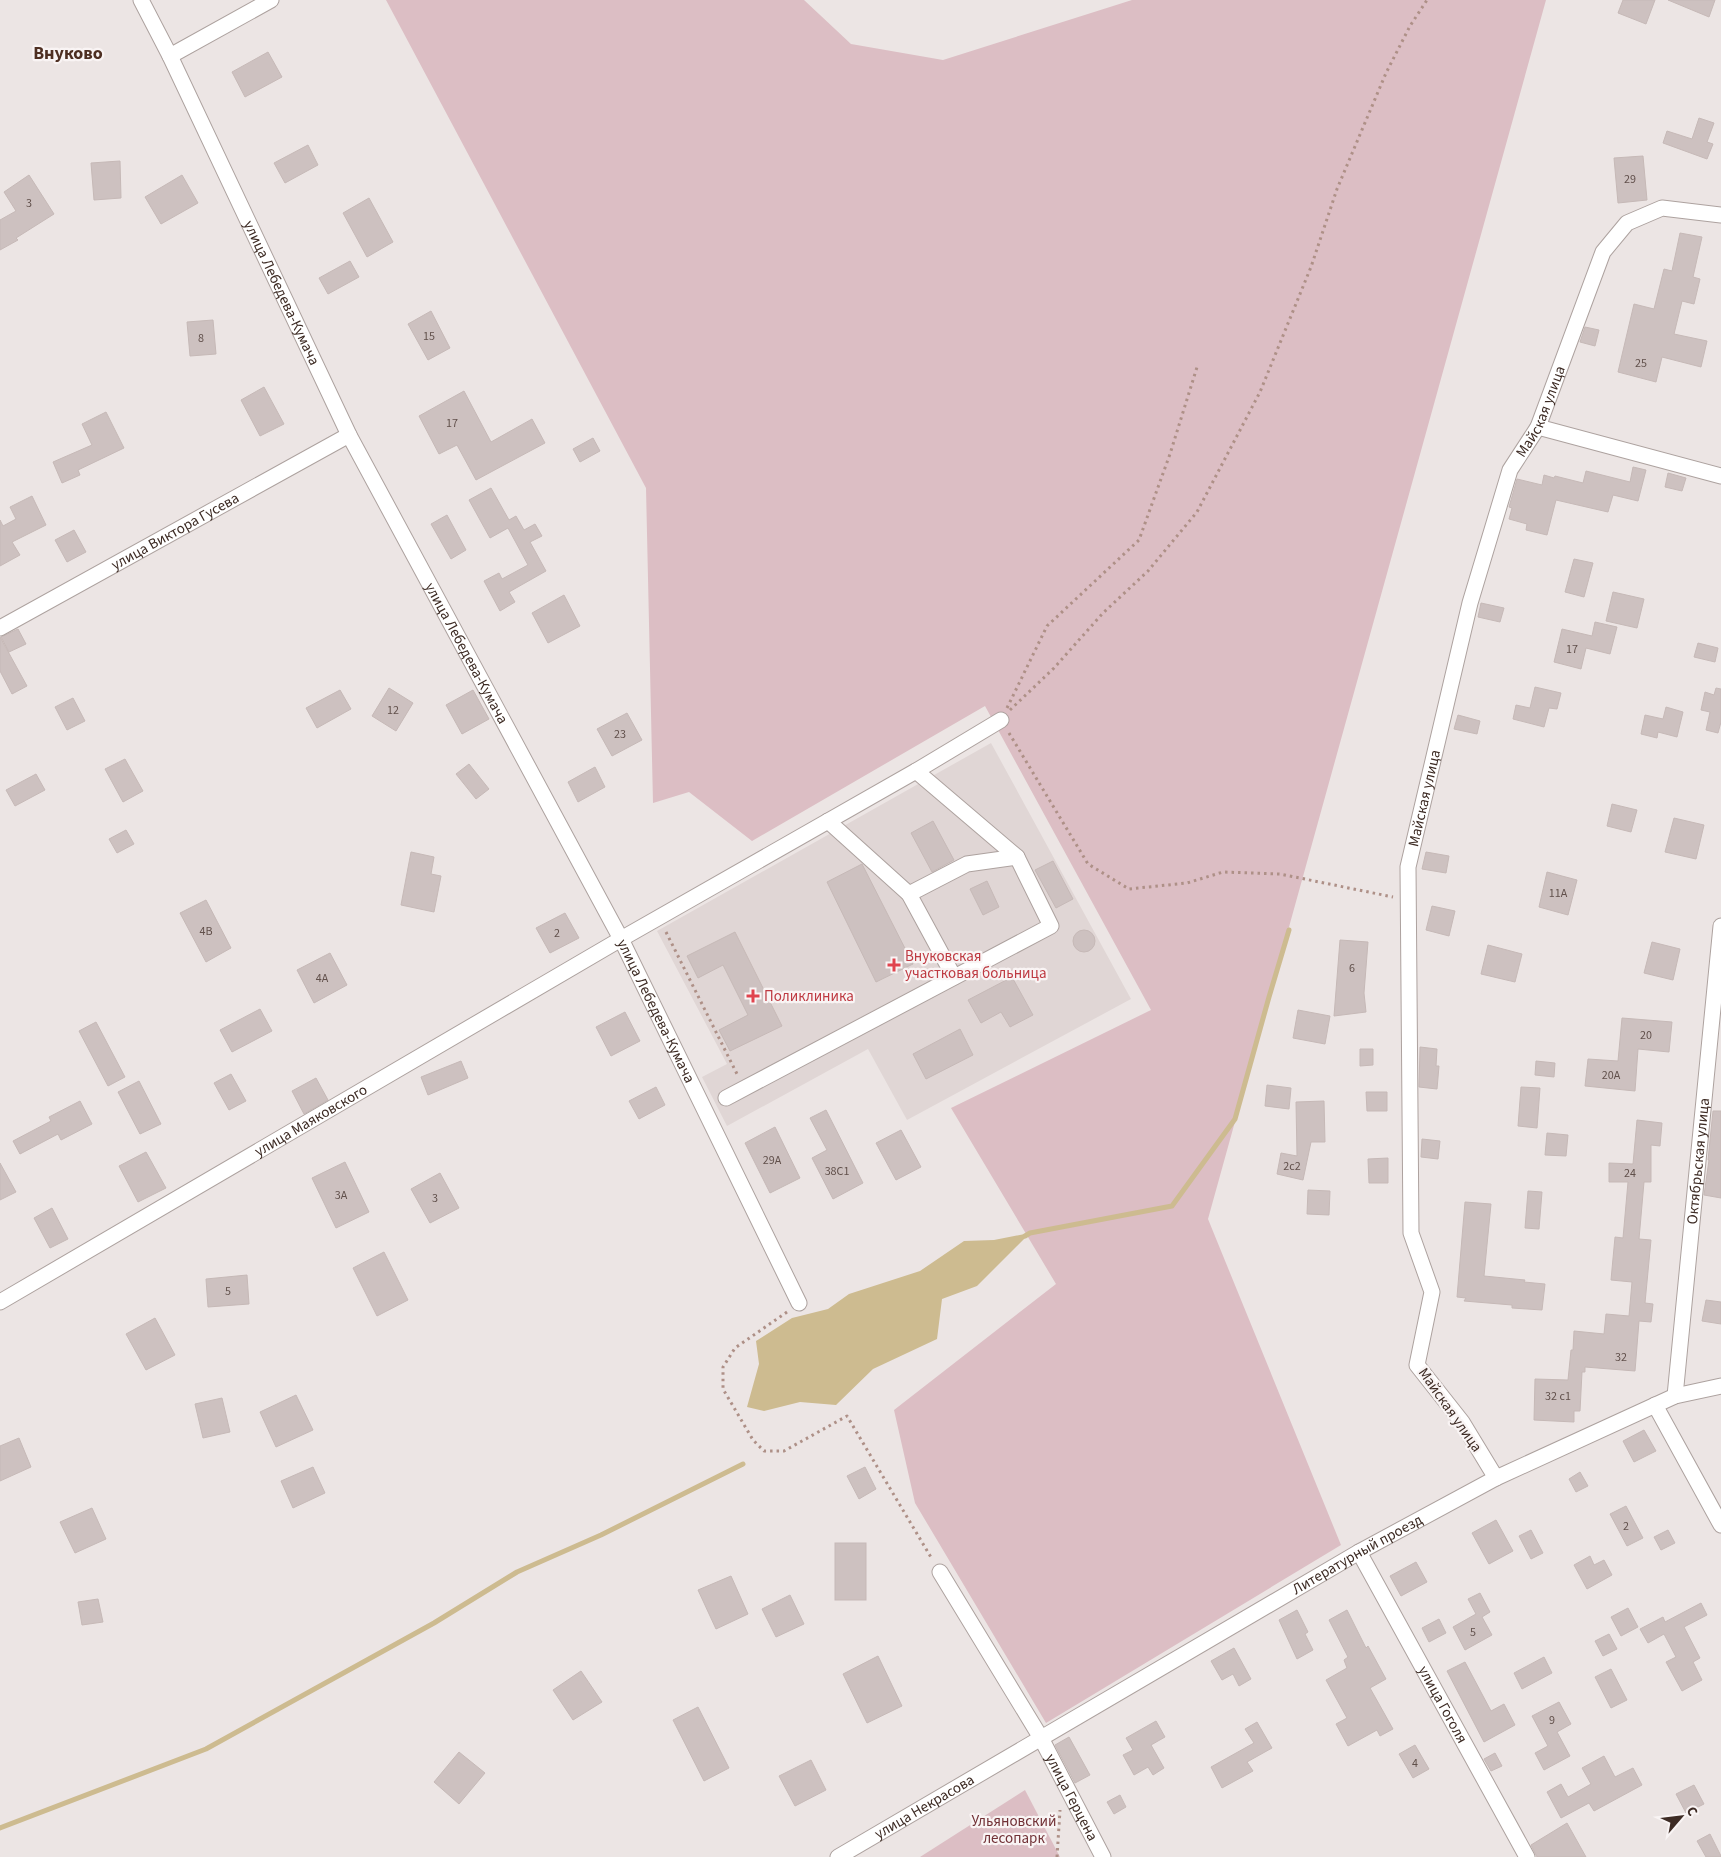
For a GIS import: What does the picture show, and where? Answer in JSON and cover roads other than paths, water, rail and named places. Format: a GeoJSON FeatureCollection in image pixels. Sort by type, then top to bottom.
{"type":"FeatureCollection","features":[{"type":"Feature","properties":{"kind":"street","name":"улица Лебедева-Кумача"},"geometry":{"type":"LineString","coordinates":[[141,0],[170,56],[349,435],[622,939],[800,1303]]}},
{"type":"Feature","properties":{"kind":"street"},"geometry":{"type":"LineString","coordinates":[[170,56],[271,0]]}},
{"type":"Feature","properties":{"kind":"street","name":"Майская улица"},"geometry":{"type":"LineString","coordinates":[[1496,1478],[1462,1422],[1417,1365],[1432,1292],[1411,1233],[1408,868],[1470,603],[1510,470],[1538,428],[1603,252],[1627,223],[1662,208],[1721,216]]}},
{"type":"Feature","properties":{"kind":"street"},"geometry":{"type":"LineString","coordinates":[[1538,428],[1721,476]]}},
{"type":"Feature","properties":{"kind":"street","name":"улица Виктора Гусева"},"geometry":{"type":"LineString","coordinates":[[0,628],[349,435]]}},
{"type":"Feature","properties":{"kind":"street","name":"улица Маяковского"},"geometry":{"type":"LineString","coordinates":[[0,1302],[1001,720]]}},
{"type":"Feature","properties":{"kind":"street"},"geometry":{"type":"LineString","coordinates":[[726,1098],[1051,926],[1017,857],[916,771]]}},
{"type":"Feature","properties":{"kind":"street"},"geometry":{"type":"LineString","coordinates":[[828,821],[909,894],[954,977]]}},
{"type":"Feature","properties":{"kind":"street"},"geometry":{"type":"LineString","coordinates":[[909,894],[967,864],[1017,857]]}},
{"type":"Feature","properties":{"kind":"street","name":"Октябрьская улица"},"geometry":{"type":"LineString","coordinates":[[1675,1396],[1721,926]]}},
{"type":"Feature","properties":{"kind":"street","name":"Литературный проезд"},"geometry":{"type":"LineString","coordinates":[[1011,1757],[1359,1552],[1496,1478],[1675,1396],[1721,1386]]}},
{"type":"Feature","properties":{"kind":"street"},"geometry":{"type":"LineString","coordinates":[[1654,1405],[1721,1525]]}},
{"type":"Feature","properties":{"kind":"street","name":"улица Гоголя"},"geometry":{"type":"LineString","coordinates":[[1359,1552],[1527,1857]]}},
{"type":"Feature","properties":{"kind":"street","name":"улица Герцена"},"geometry":{"type":"LineString","coordinates":[[940,1572],[1041,1738],[1104,1857]]}},
{"type":"Feature","properties":{"kind":"street","name":"улица Некрасова"},"geometry":{"type":"LineString","coordinates":[[838,1857],[1011,1757]]}},
{"type":"Feature","properties":{"kind":"waterway"},"geometry":{"type":"LineString","coordinates":[[1025,1236],[1030,1233],[1172,1206],[1235,1119],[1289,930]]}},
{"type":"Feature","properties":{"kind":"waterway"},"geometry":{"type":"LineString","coordinates":[[0,1828],[206,1749],[434,1623],[517,1572],[601,1535],[743,1464]]}},
{"type":"Feature","properties":{"kind":"place","name":"Внуковская участковая больница"},"geometry":{"type":"Point","coordinates":[894,965]}},
{"type":"Feature","properties":{"kind":"place","name":"Поликлиника"},"geometry":{"type":"Point","coordinates":[753,996]}},
{"type":"Feature","properties":{"kind":"district","name":"Внуково"},"geometry":{"type":"Point","coordinates":[68,53]}},
{"type":"Feature","properties":{"kind":"park label","name":"Ульяновский лесопарк"},"geometry":{"type":"Point","coordinates":[1014,1830]}}]}
